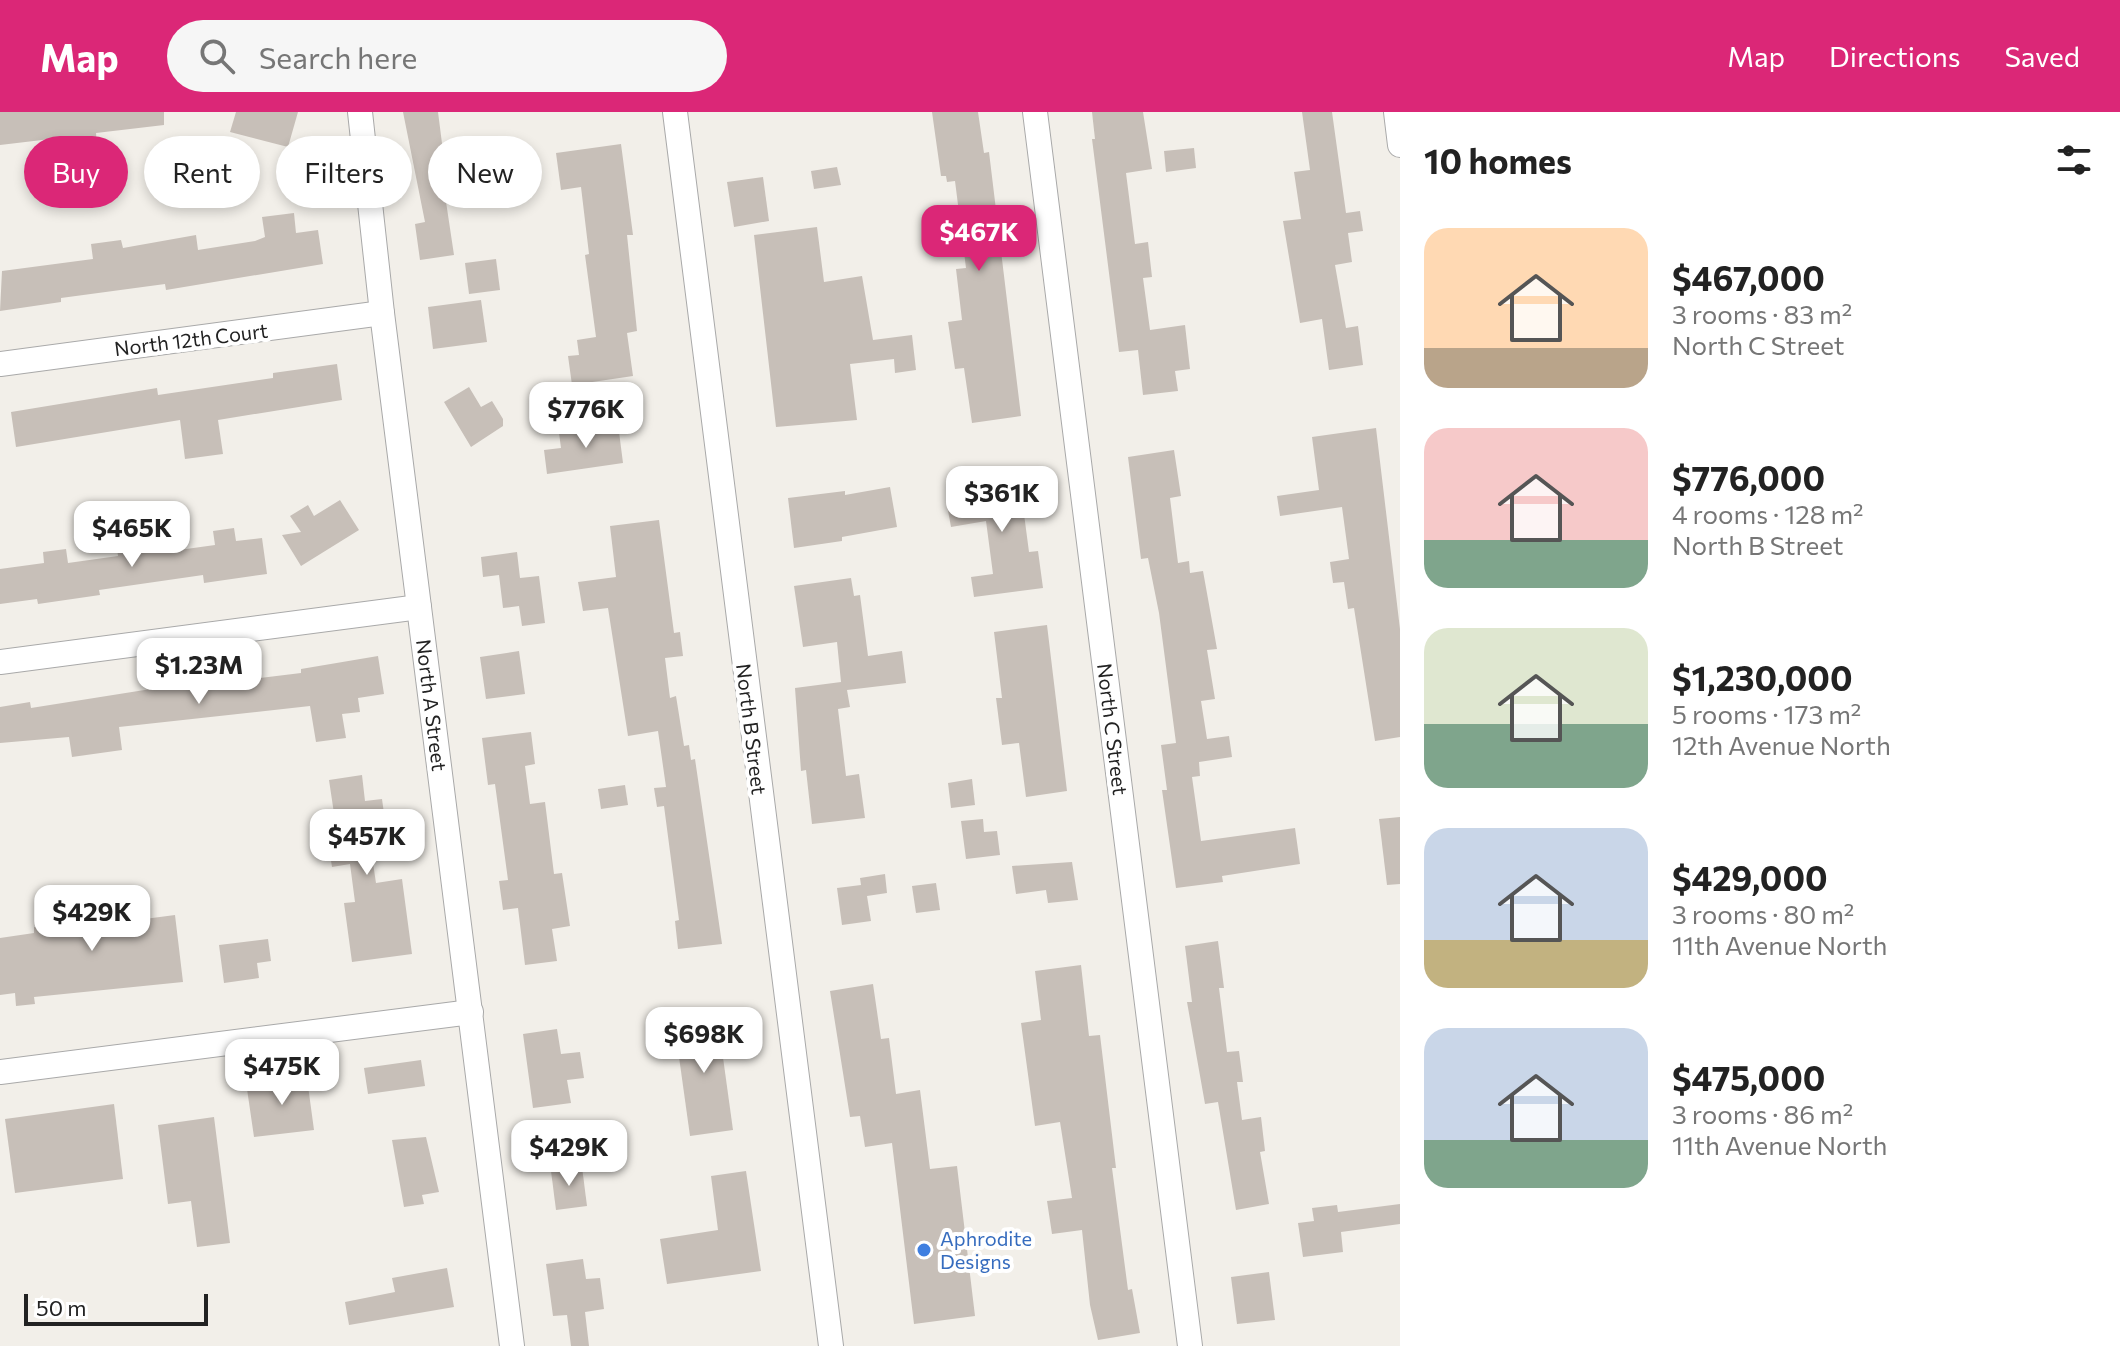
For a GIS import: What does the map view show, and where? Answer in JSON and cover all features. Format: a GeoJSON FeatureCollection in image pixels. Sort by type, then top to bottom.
{"type":"FeatureCollection","features":[{"type":"Feature","properties":{"kind":"street","name":"North A Street"},"geometry":{"type":"LineString","coordinates":[[360,112],[382,313],[512,1346]]}},
{"type":"Feature","properties":{"kind":"street","name":"North B Street"},"geometry":{"type":"LineString","coordinates":[[675,112],[831,1346]]}},
{"type":"Feature","properties":{"kind":"street","name":"North C Street"},"geometry":{"type":"LineString","coordinates":[[1035,112],[1190,1346]]}},
{"type":"Feature","properties":{"kind":"street"},"geometry":{"type":"LineString","coordinates":[[1396,112],[1400,145]]}},
{"type":"Feature","properties":{"kind":"street","name":"North 12th Court"},"geometry":{"type":"LineString","coordinates":[[0,364],[382,313]]}},
{"type":"Feature","properties":{"kind":"street"},"geometry":{"type":"LineString","coordinates":[[0,662],[419,607]]}},
{"type":"Feature","properties":{"kind":"street"},"geometry":{"type":"LineString","coordinates":[[0,1072],[471,1012]]}},
{"type":"Feature","properties":{"kind":"building"},"geometry":{"type":"Polygon","coordinates":[[[0,112],[164,112],[164,125],[96,133],[96,136],[24,136],[24,142],[0,145],[0,112]]]}},
{"type":"Feature","properties":{"kind":"building"},"geometry":{"type":"Polygon","coordinates":[[[236,112],[298,112],[291,136],[276,136],[276,144],[260,140],[260,136],[230,132],[236,112]]]}},
{"type":"Feature","properties":{"kind":"building"},"geometry":{"type":"Polygon","coordinates":[[[403,112],[438,112],[441,136],[428,136],[428,208],[447,208],[454,255],[420,260],[415,224],[425,222],[412,157],[412,136],[408,136],[403,112]]]}},
{"type":"Feature","properties":{"kind":"building"},"geometry":{"type":"Polygon","coordinates":[[[932,112],[978,112],[984,153],[989,152],[1021,416],[972,423],[964,368],[955,369],[948,322],[962,320],[956,269],[966,268],[955,181],[947,182],[946,176],[941,176],[932,112]]]}},
{"type":"Feature","properties":{"kind":"building"},"geometry":{"type":"Polygon","coordinates":[[[1092,112],[1143,112],[1152,169],[1126,173],[1135,244],[1148,242],[1152,277],[1143,278],[1150,330],[1185,325],[1190,369],[1175,371],[1178,391],[1143,395],[1138,350],[1119,352],[1092,139],[1095,139],[1092,112]]]}},
{"type":"Feature","properties":{"kind":"building"},"geometry":{"type":"Polygon","coordinates":[[[1302,112],[1332,112],[1346,213],[1360,211],[1363,231],[1348,233],[1352,262],[1335,265],[1346,328],[1358,326],[1363,365],[1329,370],[1322,319],[1300,323],[1283,221],[1301,219],[1294,172],[1310,170],[1302,112]]]}},
{"type":"Feature","properties":{"kind":"building"},"geometry":{"type":"Polygon","coordinates":[[[621,144],[633,235],[627,235],[637,331],[627,333],[633,376],[572,385],[568,356],[579,355],[577,340],[596,337],[585,255],[589,254],[581,187],[561,190],[556,153],[621,144]]]}},
{"type":"Feature","properties":{"kind":"building"},"geometry":{"type":"Polygon","coordinates":[[[1194,148],[1196,168],[1166,172],[1164,151],[1194,148]]]}},
{"type":"Feature","properties":{"kind":"building"},"geometry":{"type":"Polygon","coordinates":[[[837,167],[841,185],[814,189],[811,171],[837,167]]]}},
{"type":"Feature","properties":{"kind":"building"},"geometry":{"type":"Polygon","coordinates":[[[763,177],[769,221],[734,227],[727,182],[763,177]]]}},
{"type":"Feature","properties":{"kind":"building"},"geometry":{"type":"Polygon","coordinates":[[[294,213],[296,233],[318,230],[323,264],[166,290],[165,284],[61,298],[61,302],[0,311],[2,271],[93,259],[91,244],[121,240],[123,248],[196,235],[198,250],[255,241],[265,237],[262,217],[294,213]]]}},
{"type":"Feature","properties":{"kind":"building"},"geometry":{"type":"Polygon","coordinates":[[[817,227],[824,282],[862,276],[873,340],[912,335],[916,370],[895,373],[894,359],[850,364],[857,420],[776,427],[754,235],[817,227]]]}},
{"type":"Feature","properties":{"kind":"building"},"geometry":{"type":"Polygon","coordinates":[[[496,259],[500,290],[469,294],[465,263],[496,259]]]}},
{"type":"Feature","properties":{"kind":"building"},"geometry":{"type":"Polygon","coordinates":[[[481,300],[487,342],[433,349],[428,307],[481,300]]]}},
{"type":"Feature","properties":{"kind":"building"},"geometry":{"type":"Polygon","coordinates":[[[337,364],[342,400],[218,420],[223,454],[185,459],[180,420],[16,447],[11,412],[157,388],[158,395],[273,378],[273,373],[337,364]]]}},
{"type":"Feature","properties":{"kind":"building"},"geometry":{"type":"Polygon","coordinates":[[[469,387],[481,407],[492,401],[503,419],[503,426],[471,447],[444,402],[469,387]]]}},
{"type":"Feature","properties":{"kind":"building"},"geometry":{"type":"Polygon","coordinates":[[[618,424],[623,463],[547,474],[544,450],[561,448],[559,433],[618,424]]]}},
{"type":"Feature","properties":{"kind":"building"},"geometry":{"type":"Polygon","coordinates":[[[1376,428],[1400,629],[1400,737],[1375,741],[1354,608],[1348,609],[1344,582],[1333,583],[1330,562],[1349,559],[1342,507],[1280,516],[1277,496],[1319,490],[1312,437],[1376,428]]]}},
{"type":"Feature","properties":{"kind":"building"},"geometry":{"type":"Polygon","coordinates":[[[1174,450],[1181,496],[1170,498],[1178,563],[1189,561],[1190,573],[1203,571],[1217,649],[1207,650],[1215,699],[1201,701],[1207,739],[1229,736],[1232,757],[1199,762],[1200,776],[1192,777],[1201,841],[1295,828],[1300,864],[1222,876],[1223,882],[1176,888],[1162,790],[1167,790],[1161,745],[1176,743],[1159,613],[1148,558],[1141,559],[1128,457],[1174,450]]]}},
{"type":"Feature","properties":{"kind":"building"},"geometry":{"type":"Polygon","coordinates":[[[1025,472],[1032,513],[1024,514],[1029,552],[1038,551],[1043,588],[974,597],[971,577],[993,574],[986,521],[951,527],[947,505],[973,500],[970,482],[1025,472]]]}},
{"type":"Feature","properties":{"kind":"building"},"geometry":{"type":"Polygon","coordinates":[[[890,487],[897,527],[842,537],[842,541],[794,548],[788,498],[845,491],[845,495],[890,487]]]}},
{"type":"Feature","properties":{"kind":"building"},"geometry":{"type":"Polygon","coordinates":[[[340,500],[359,530],[301,566],[282,535],[301,532],[290,516],[308,505],[314,516],[340,500]]]}},
{"type":"Feature","properties":{"kind":"building"},"geometry":{"type":"Polygon","coordinates":[[[659,520],[674,633],[680,632],[683,656],[665,658],[670,698],[676,696],[684,746],[689,745],[691,760],[695,759],[722,944],[678,949],[675,921],[679,920],[664,806],[657,807],[654,788],[666,787],[658,731],[628,736],[608,608],[583,611],[578,582],[616,577],[610,526],[659,520]]]}},
{"type":"Feature","properties":{"kind":"building"},"geometry":{"type":"Polygon","coordinates":[[[234,528],[236,541],[262,538],[267,574],[204,583],[203,575],[99,590],[100,595],[38,604],[37,599],[0,604],[0,569],[44,563],[43,552],[66,549],[68,563],[118,556],[116,542],[145,537],[147,550],[178,545],[179,550],[215,545],[213,531],[234,528]]]}},
{"type":"Feature","properties":{"kind":"building"},"geometry":{"type":"Polygon","coordinates":[[[517,552],[520,578],[539,576],[545,623],[522,626],[519,606],[503,608],[499,575],[483,577],[481,557],[517,552]]]}},
{"type":"Feature","properties":{"kind":"building"},"geometry":{"type":"Polygon","coordinates":[[[851,578],[854,596],[860,595],[868,656],[902,651],[906,683],[847,690],[850,707],[838,709],[846,776],[859,774],[865,818],[812,824],[806,770],[801,771],[795,688],[841,682],[837,642],[803,647],[794,586],[851,578]]]}},
{"type":"Feature","properties":{"kind":"building"},"geometry":{"type":"Polygon","coordinates":[[[1047,625],[1067,791],[1026,797],[1019,743],[1002,745],[996,698],[1002,698],[994,632],[1047,625]]]}},
{"type":"Feature","properties":{"kind":"building"},"geometry":{"type":"Polygon","coordinates":[[[519,651],[525,694],[486,699],[480,657],[519,651]]]}},
{"type":"Feature","properties":{"kind":"building"},"geometry":{"type":"Polygon","coordinates":[[[378,656],[384,694],[358,698],[360,712],[342,714],[346,738],[316,742],[310,706],[119,727],[122,750],[72,757],[69,737],[0,743],[0,707],[30,702],[31,708],[195,682],[196,686],[301,673],[301,669],[378,656]]]}},
{"type":"Feature","properties":{"kind":"building"},"geometry":{"type":"Polygon","coordinates":[[[531,732],[535,764],[525,766],[530,804],[545,802],[554,874],[562,873],[570,926],[552,929],[557,961],[525,965],[518,908],[503,910],[499,881],[508,880],[495,784],[488,785],[482,738],[531,732]]]}},
{"type":"Feature","properties":{"kind":"building"},"geometry":{"type":"Polygon","coordinates":[[[362,775],[365,801],[382,799],[386,828],[368,830],[376,883],[402,879],[412,954],[352,962],[344,903],[355,902],[350,864],[332,867],[329,848],[339,847],[329,780],[362,775]]]}},
{"type":"Feature","properties":{"kind":"building"},"geometry":{"type":"Polygon","coordinates":[[[972,779],[975,805],[951,808],[948,783],[972,779]]]}},
{"type":"Feature","properties":{"kind":"building"},"geometry":{"type":"Polygon","coordinates":[[[625,785],[628,805],[601,809],[598,789],[625,785]]]}},
{"type":"Feature","properties":{"kind":"building"},"geometry":{"type":"Polygon","coordinates":[[[1400,817],[1400,884],[1387,885],[1379,819],[1400,817]]]}},
{"type":"Feature","properties":{"kind":"building"},"geometry":{"type":"Polygon","coordinates":[[[983,819],[984,832],[997,831],[1000,855],[966,859],[961,821],[983,819]]]}},
{"type":"Feature","properties":{"kind":"building"},"geometry":{"type":"Polygon","coordinates":[[[1072,862],[1078,900],[1048,903],[1046,890],[1016,894],[1012,866],[1072,862]]]}},
{"type":"Feature","properties":{"kind":"building"},"geometry":{"type":"Polygon","coordinates":[[[885,874],[887,893],[867,896],[871,921],[842,925],[837,888],[861,885],[860,878],[885,874]]]}},
{"type":"Feature","properties":{"kind":"building"},"geometry":{"type":"Polygon","coordinates":[[[936,883],[940,910],[916,913],[912,886],[936,883]]]}},
{"type":"Feature","properties":{"kind":"building"},"geometry":{"type":"Polygon","coordinates":[[[132,886],[137,920],[175,915],[183,982],[34,997],[35,1004],[16,1006],[15,993],[0,995],[0,938],[34,933],[34,927],[99,918],[95,892],[132,886]]]}},
{"type":"Feature","properties":{"kind":"building"},"geometry":{"type":"Polygon","coordinates":[[[268,939],[271,961],[257,963],[259,978],[224,983],[219,945],[268,939]]]}},
{"type":"Feature","properties":{"kind":"building"},"geometry":{"type":"Polygon","coordinates":[[[1218,941],[1224,988],[1219,988],[1227,1052],[1239,1051],[1243,1082],[1237,1082],[1242,1120],[1261,1117],[1265,1151],[1260,1152],[1269,1204],[1236,1210],[1218,1102],[1205,1104],[1187,1002],[1192,1002],[1185,946],[1218,941]]]}},
{"type":"Feature","properties":{"kind":"building"},"geometry":{"type":"Polygon","coordinates":[[[1081,965],[1089,1036],[1100,1035],[1116,1168],[1112,1168],[1128,1290],[1132,1289],[1140,1333],[1098,1340],[1090,1305],[1082,1230],[1052,1234],[1047,1201],[1072,1198],[1060,1122],[1035,1126],[1021,1023],[1041,1020],[1035,971],[1081,965]]]}},
{"type":"Feature","properties":{"kind":"building"},"geometry":{"type":"Polygon","coordinates":[[[873,984],[881,1039],[889,1038],[896,1094],[920,1090],[930,1169],[957,1166],[975,1316],[914,1324],[892,1143],[865,1147],[860,1116],[850,1117],[830,991],[873,984]]]}},
{"type":"Feature","properties":{"kind":"building"},"geometry":{"type":"Polygon","coordinates":[[[717,1014],[733,1130],[690,1136],[674,1021],[717,1014]]]}},
{"type":"Feature","properties":{"kind":"building"},"geometry":{"type":"Polygon","coordinates":[[[557,1029],[561,1054],[580,1052],[584,1078],[567,1080],[571,1103],[533,1108],[523,1034],[557,1029]]]}},
{"type":"Feature","properties":{"kind":"building"},"geometry":{"type":"Polygon","coordinates":[[[421,1060],[425,1086],[368,1094],[364,1068],[421,1060]]]}},
{"type":"Feature","properties":{"kind":"building"},"geometry":{"type":"Polygon","coordinates":[[[306,1071],[314,1130],[254,1137],[247,1089],[279,1086],[277,1075],[306,1071]]]}},
{"type":"Feature","properties":{"kind":"building"},"geometry":{"type":"Polygon","coordinates":[[[114,1104],[123,1179],[15,1193],[5,1119],[114,1104]]]}},
{"type":"Feature","properties":{"kind":"building"},"geometry":{"type":"Polygon","coordinates":[[[214,1117],[230,1243],[197,1247],[191,1201],[168,1204],[158,1125],[214,1117]]]}},
{"type":"Feature","properties":{"kind":"building"},"geometry":{"type":"Polygon","coordinates":[[[426,1137],[439,1192],[422,1195],[424,1204],[404,1207],[392,1140],[426,1137]]]}},
{"type":"Feature","properties":{"kind":"building"},"geometry":{"type":"Polygon","coordinates":[[[582,1167],[587,1206],[556,1210],[551,1171],[582,1167]]]}},
{"type":"Feature","properties":{"kind":"building"},"geometry":{"type":"Polygon","coordinates":[[[746,1171],[761,1271],[667,1284],[660,1239],[718,1230],[711,1176],[746,1171]]]}},
{"type":"Feature","properties":{"kind":"building"},"geometry":{"type":"Polygon","coordinates":[[[1400,1204],[1400,1224],[1341,1232],[1343,1252],[1303,1257],[1298,1223],[1314,1221],[1312,1208],[1337,1205],[1338,1212],[1400,1204]]]}},
{"type":"Feature","properties":{"kind":"building"},"geometry":{"type":"Polygon","coordinates":[[[583,1259],[586,1279],[600,1278],[604,1309],[585,1312],[589,1346],[571,1346],[567,1315],[553,1316],[546,1264],[583,1259]]]}},
{"type":"Feature","properties":{"kind":"building"},"geometry":{"type":"Polygon","coordinates":[[[447,1268],[454,1307],[349,1325],[345,1302],[395,1292],[392,1278],[447,1268]]]}},
{"type":"Feature","properties":{"kind":"building"},"geometry":{"type":"Polygon","coordinates":[[[1269,1272],[1275,1320],[1237,1324],[1231,1277],[1269,1272]]]}},
{"type":"Feature","properties":{"kind":"place","name":"Aphrodite Designs"},"geometry":{"type":"Point","coordinates":[924,1250]}}]}
